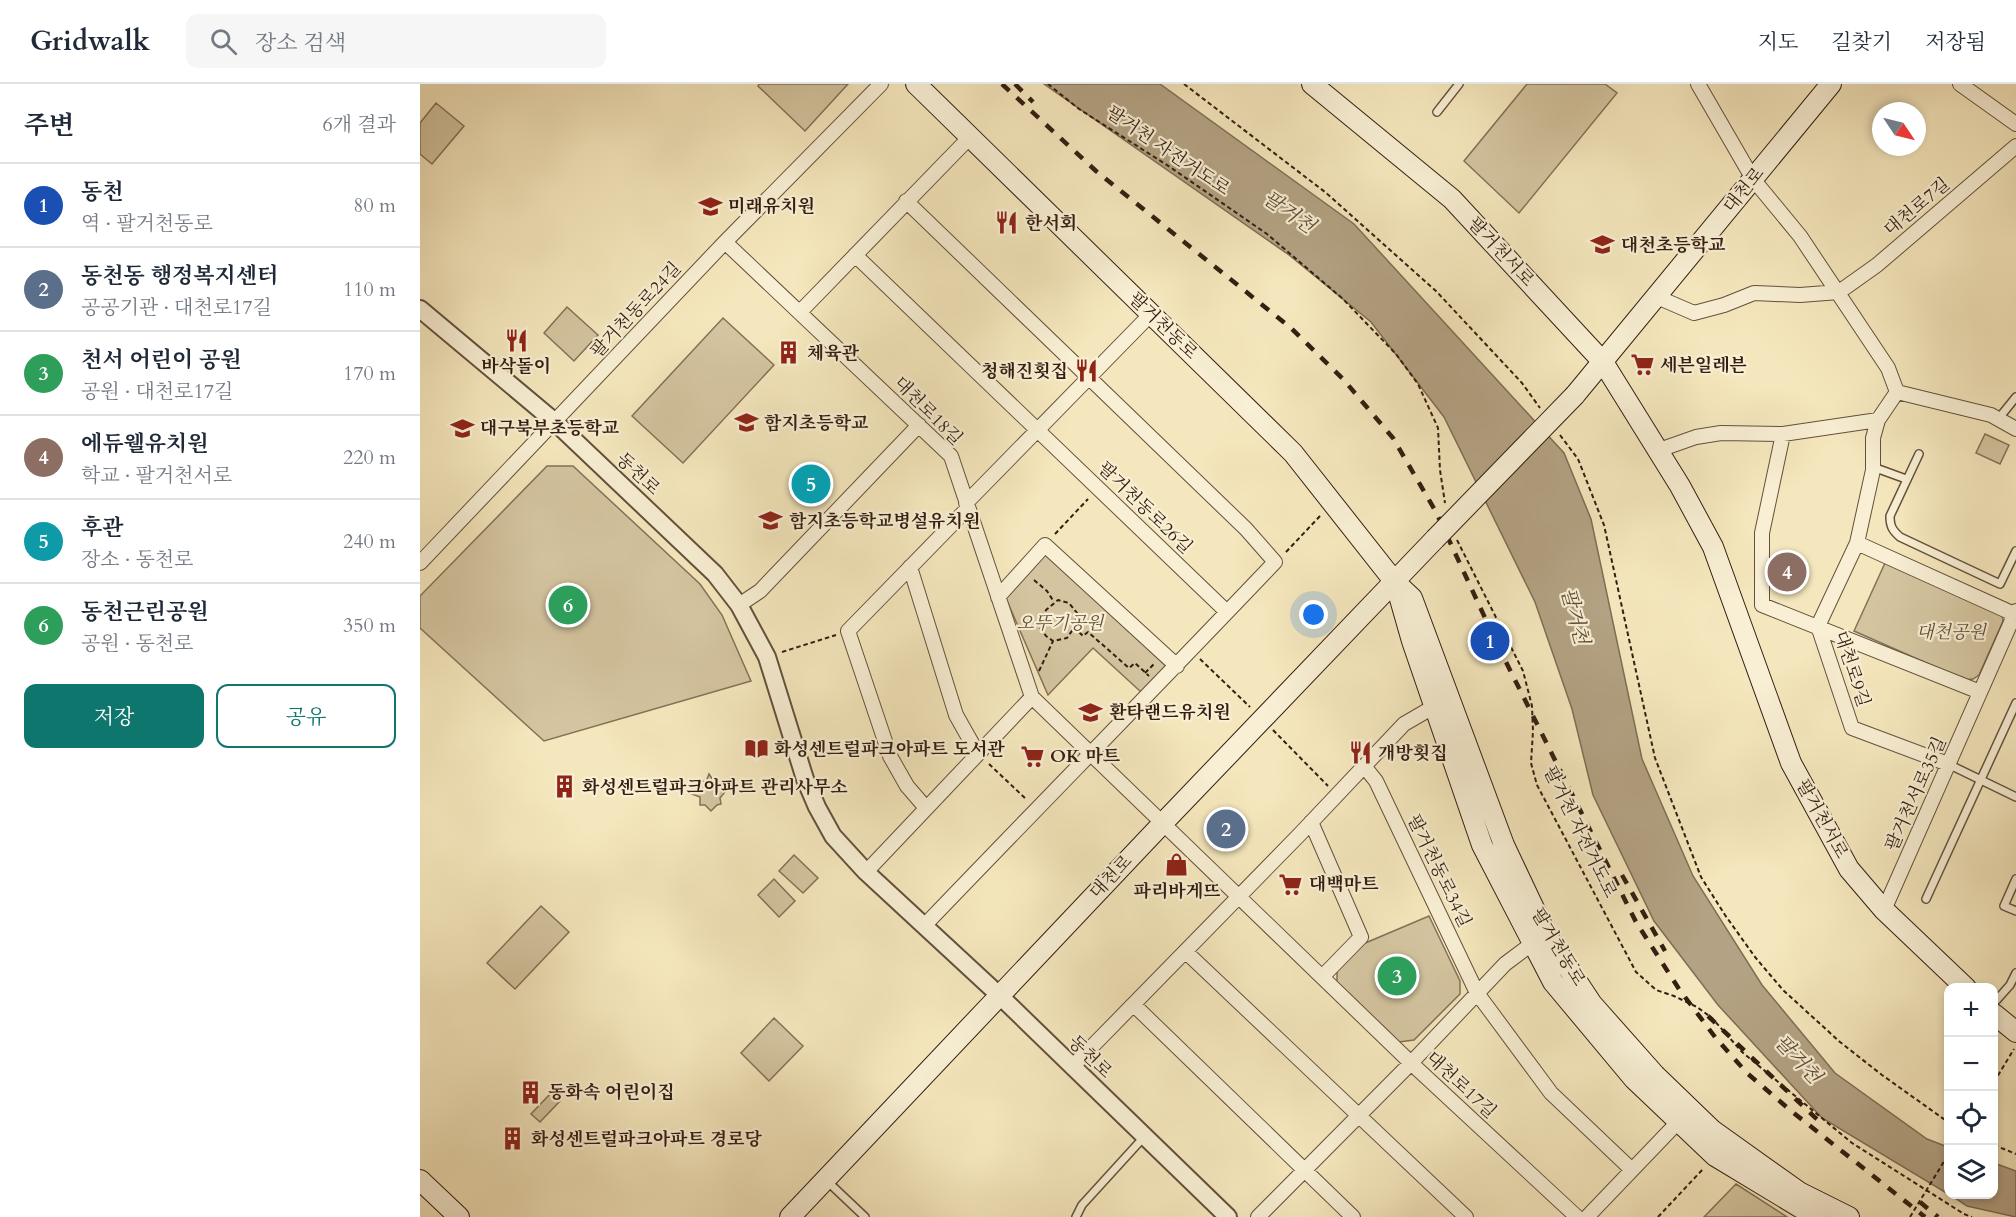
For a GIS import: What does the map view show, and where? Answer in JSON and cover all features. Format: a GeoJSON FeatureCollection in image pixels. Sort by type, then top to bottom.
{"type":"FeatureCollection","features":[{"type":"Feature","properties":{"kind":"main road","name":"팔거천동로"},"geometry":{"type":"LineString","coordinates":[[916,84],[1293,453],[1394,581],[1412,598],[1504,845],[1547,936],[1592,1004],[1655,1075],[1712,1130],[1799,1191],[1849,1217]]}},
{"type":"Feature","properties":{"kind":"main road","name":"팔거천서로"},"geometry":{"type":"LineString","coordinates":[[1313,84],[1452,199],[1603,362],[1659,450],[1713,547],[1791,764],[1849,870],[1884,910],[1962,983]]}},
{"type":"Feature","properties":{"kind":"main road","name":"대천로"},"geometry":{"type":"LineString","coordinates":[[789,1217],[1394,581],[1445,536],[1575,395],[1831,84]]}},
{"type":"Feature","properties":{"kind":"main road","name":"팔거천동로"},"geometry":{"type":"LineString","coordinates":[[1394,581],[1482,845],[1553,982],[1634,1080],[1715,1156],[1816,1217]]}},
{"type":"Feature","properties":{"kind":"main road"},"geometry":{"type":"LineString","coordinates":[[1998,1017],[2016,1032]]}},
{"type":"Feature","properties":{"kind":"main road"},"geometry":{"type":"LineString","coordinates":[[420,1180],[459,1217]]}},
{"type":"Feature","properties":{"kind":"street","name":"팔거천동로24길"},"geometry":{"type":"LineString","coordinates":[[420,563],[725,242],[881,84]]}},
{"type":"Feature","properties":{"kind":"street"},"geometry":{"type":"LineString","coordinates":[[1698,84],[1753,179],[1800,236],[1839,292],[1888,368],[1897,392],[1995,416],[2016,429]]}},
{"type":"Feature","properties":{"kind":"street"},"geometry":{"type":"LineString","coordinates":[[1960,84],[2016,124]]}},
{"type":"Feature","properties":{"kind":"street"},"geometry":{"type":"LineString","coordinates":[[800,312],[970,137]]}},
{"type":"Feature","properties":{"kind":"street","name":"대천로7길"},"geometry":{"type":"LineString","coordinates":[[1839,292],[1877,265],[2016,146]]}},
{"type":"Feature","properties":{"kind":"street"},"geometry":{"type":"LineString","coordinates":[[906,201],[1246,529],[1275,562],[1159,685],[925,925]]}},
{"type":"Feature","properties":{"kind":"street","name":"대천로18길"},"geometry":{"type":"LineString","coordinates":[[725,242],[951,456],[1031,695],[1162,824]]}},
{"type":"Feature","properties":{"kind":"street","name":"팔거천동로26길"},"geometry":{"type":"LineString","coordinates":[[855,255],[1227,612]]}},
{"type":"Feature","properties":{"kind":"street"},"geometry":{"type":"LineString","coordinates":[[1657,297],[1694,313],[1724,305],[1754,293],[1800,295],[1839,292]]}},
{"type":"Feature","properties":{"kind":"street","name":"동천로"},"geometry":{"type":"LineString","coordinates":[[420,309],[555,422],[715,574],[739,605],[766,657],[805,779],[833,836],[866,872],[1000,996],[1228,1217]]}},
{"type":"Feature","properties":{"kind":"street"},"geometry":{"type":"LineString","coordinates":[[926,808],[907,786],[890,756],[848,631],[1038,429],[1151,314]]}},
{"type":"Feature","properties":{"kind":"street","name":"대천로9길"},"geometry":{"type":"LineString","coordinates":[[1897,392],[1878,420],[1873,438],[1873,466],[1857,543],[1818,626],[1852,728],[1948,764]]}},
{"type":"Feature","properties":{"kind":"street"},"geometry":{"type":"LineString","coordinates":[[1659,450],[1696,437],[1720,434],[1783,434],[1878,420]]}},
{"type":"Feature","properties":{"kind":"street"},"geometry":{"type":"LineString","coordinates":[[739,605],[760,591],[919,425]]}},
{"type":"Feature","properties":{"kind":"street"},"geometry":{"type":"LineString","coordinates":[[1762,605],[1762,533],[1783,434]]}},
{"type":"Feature","properties":{"kind":"street"},"geometry":{"type":"LineString","coordinates":[[1857,543],[2015,613]]}},
{"type":"Feature","properties":{"kind":"street"},"geometry":{"type":"LineString","coordinates":[[998,597],[1045,545],[1177,666]]}},
{"type":"Feature","properties":{"kind":"street"},"geometry":{"type":"LineString","coordinates":[[910,567],[956,715],[978,754]]}},
{"type":"Feature","properties":{"kind":"street"},"geometry":{"type":"LineString","coordinates":[[1737,613],[1762,605],[1980,692]]}},
{"type":"Feature","properties":{"kind":"street","name":"팔거천서로35길"},"geometry":{"type":"LineString","coordinates":[[1884,910],[2015,613]]}},
{"type":"Feature","properties":{"kind":"street"},"geometry":{"type":"LineString","coordinates":[[866,872],[1031,695]]}},
{"type":"Feature","properties":{"kind":"street"},"geometry":{"type":"LineString","coordinates":[[1072,1067],[1239,898],[1404,724],[1435,706]]}},
{"type":"Feature","properties":{"kind":"street","name":"팔거천동로34길"},"geometry":{"type":"LineString","coordinates":[[1364,766],[1376,782],[1477,993],[1551,1093],[1632,1170]]}},
{"type":"Feature","properties":{"kind":"street"},"geometry":{"type":"LineString","coordinates":[[1311,822],[1361,937],[1323,976]]}},
{"type":"Feature","properties":{"kind":"street","name":"대천로17길"},"geometry":{"type":"LineString","coordinates":[[1162,824],[1323,976],[1411,1063],[1577,1217]]}},
{"type":"Feature","properties":{"kind":"street"},"geometry":{"type":"LineString","coordinates":[[1258,1217],[1411,1063],[1505,964],[1533,943]]}},
{"type":"Feature","properties":{"kind":"street"},"geometry":{"type":"LineString","coordinates":[[1186,952],[1466,1217]]}},
{"type":"Feature","properties":{"kind":"street"},"geometry":{"type":"LineString","coordinates":[[1134,1005],[1353,1217]]}},
{"type":"Feature","properties":{"kind":"street"},"geometry":{"type":"LineString","coordinates":[[1587,1217],[1679,1121]]}},
{"type":"Feature","properties":{"kind":"lane"},"geometry":{"type":"LineString","coordinates":[[1437,112],[1459,84]]}},
{"type":"Feature","properties":{"kind":"lane"},"geometry":{"type":"LineString","coordinates":[[1995,416],[2016,397]]}},
{"type":"Feature","properties":{"kind":"lane"},"geometry":{"type":"LineString","coordinates":[[1919,454],[1890,516],[1890,526],[1900,537],[2000,584],[2016,551]]}},
{"type":"Feature","properties":{"kind":"lane"},"geometry":{"type":"LineString","coordinates":[[1873,466],[1906,479]]}},
{"type":"Feature","properties":{"kind":"lane"},"geometry":{"type":"LineString","coordinates":[[1926,899],[2016,703]]}},
{"type":"Feature","properties":{"kind":"lane"},"geometry":{"type":"LineString","coordinates":[[1948,764],[2016,797]]}},
{"type":"Feature","properties":{"kind":"lane"},"geometry":{"type":"LineString","coordinates":[[2016,879],[2004,906],[2016,911]]}},
{"type":"Feature","properties":{"kind":"lane"},"geometry":{"type":"LineString","coordinates":[[1998,998],[2010,985],[2016,972]]}},
{"type":"Feature","properties":{"kind":"lane"},"geometry":{"type":"LineString","coordinates":[[1076,1217],[1082,1205],[1144,1137]]}},
{"type":"Feature","properties":{"kind":"lane"},"geometry":{"type":"LineString","coordinates":[[825,1179],[865,1217]]}},
{"type":"Feature","properties":{"kind":"path","name":"팔거천 자전거도로"},"geometry":{"type":"LineString","coordinates":[[1048,84],[1079,109],[1170,167],[1267,234],[1343,299],[1396,354],[1418,384],[1438,428],[1440,470],[1447,512]]}},
{"type":"Feature","properties":{"kind":"path"},"geometry":{"type":"LineString","coordinates":[[1184,84],[1325,192],[1436,291],[1522,383],[1543,412]]}},
{"type":"Feature","properties":{"kind":"path"},"geometry":{"type":"LineString","coordinates":[[1557,430],[1578,459],[1604,525],[1655,758],[1701,877],[1749,949],[1783,990],[1840,1042],[1944,1119]]}},
{"type":"Feature","properties":{"kind":"path"},"geometry":{"type":"LineString","coordinates":[[1045,545],[1099,488]]}},
{"type":"Feature","properties":{"kind":"path"},"geometry":{"type":"LineString","coordinates":[[1275,562],[1333,503]]}},
{"type":"Feature","properties":{"kind":"path","name":"팔거천 자전거도로"},"geometry":{"type":"LineString","coordinates":[[1445,536],[1523,671],[1532,706],[1531,763],[1537,785],[1636,972],[1656,990],[1697,1007],[1712,1018],[1742,1052],[1852,1143],[1972,1217]]}},
{"type":"Feature","properties":{"kind":"path"},"geometry":{"type":"LineString","coordinates":[[1023,570],[1047,591],[1054,603]]}},
{"type":"Feature","properties":{"kind":"path"},"geometry":{"type":"LineString","coordinates":[[1058,600],[1069,603],[1077,613],[1074,627],[1067,638],[1053,641],[1038,625],[1046,610],[1058,600]]}},
{"type":"Feature","properties":{"kind":"path"},"geometry":{"type":"LineString","coordinates":[[1009,630],[1038,625]]}},
{"type":"Feature","properties":{"kind":"path"},"geometry":{"type":"LineString","coordinates":[[1074,627],[1083,636],[1088,632],[1129,668],[1135,663],[1159,685]]}},
{"type":"Feature","properties":{"kind":"path"},"geometry":{"type":"LineString","coordinates":[[766,657],[848,631]]}},
{"type":"Feature","properties":{"kind":"path"},"geometry":{"type":"LineString","coordinates":[[1031,695],[1053,641]]}},
{"type":"Feature","properties":{"kind":"path"},"geometry":{"type":"LineString","coordinates":[[1191,651],[1337,794]]}},
{"type":"Feature","properties":{"kind":"path"},"geometry":{"type":"LineString","coordinates":[[978,754],[1036,809]]}},
{"type":"Feature","properties":{"kind":"path"},"geometry":{"type":"LineString","coordinates":[[1998,1075],[2016,1046]]}},
{"type":"Feature","properties":{"kind":"path"},"geometry":{"type":"LineString","coordinates":[[1998,1147],[2016,1154]]}},
{"type":"Feature","properties":{"kind":"path"},"geometry":{"type":"LineString","coordinates":[[1658,1217],[1715,1156]]}},
{"type":"Feature","properties":{"kind":"path"},"geometry":{"type":"LineString","coordinates":[[1910,1217],[1944,1162]]}},
{"type":"Feature","properties":{"kind":"green space"},"geometry":{"type":"Polygon","coordinates":[[[759,84],[848,84],[805,131],[758,86],[759,84]]]}},
{"type":"Feature","properties":{"kind":"green space"},"geometry":{"type":"Polygon","coordinates":[[[1527,84],[1605,84],[1617,93],[1519,213],[1464,161],[1527,84]]]}},
{"type":"Feature","properties":{"kind":"green space"},"geometry":{"type":"Polygon","coordinates":[[[436,103],[464,126],[432,164],[420,154],[420,123],[436,103]]]}},
{"type":"Feature","properties":{"kind":"green space"},"geometry":{"type":"Polygon","coordinates":[[[567,307],[598,335],[574,361],[544,333],[567,307]]]}},
{"type":"Feature","properties":{"kind":"green space"},"geometry":{"type":"Polygon","coordinates":[[[723,318],[774,365],[683,463],[632,416],[723,318]]]}},
{"type":"Feature","properties":{"kind":"green space"},"geometry":{"type":"Polygon","coordinates":[[[1985,434],[2009,445],[2000,464],[1976,453],[1985,434]]]}},
{"type":"Feature","properties":{"kind":"green space"},"geometry":{"type":"Polygon","coordinates":[[[547,466],[573,466],[700,584],[722,615],[751,681],[544,741],[420,628],[420,596],[547,466]]]}},
{"type":"Feature","properties":{"kind":"green space","name":"오뚜기공원"},"geometry":{"type":"Polygon","coordinates":[[[1044,552],[1166,666],[1141,692],[1093,648],[1048,695],[1004,594],[1044,552]]]}},
{"type":"Feature","properties":{"kind":"green space","name":"대천공원"},"geometry":{"type":"Polygon","coordinates":[[[1885,563],[2002,615],[2003,621],[1979,675],[1965,680],[1854,631],[1885,563]]]}},
{"type":"Feature","properties":{"kind":"green space"},"geometry":{"type":"Polygon","coordinates":[[[709,774],[713,780],[723,782],[721,789],[725,792],[720,798],[721,804],[711,811],[705,805],[700,805],[700,797],[692,794],[699,788],[698,780],[706,782],[709,774]]]}},
{"type":"Feature","properties":{"kind":"green space"},"geometry":{"type":"Polygon","coordinates":[[[794,855],[818,878],[803,893],[779,871],[794,855]]]}},
{"type":"Feature","properties":{"kind":"green space"},"geometry":{"type":"Polygon","coordinates":[[[774,879],[795,901],[779,917],[758,895],[774,879]]]}},
{"type":"Feature","properties":{"kind":"green space"},"geometry":{"type":"Polygon","coordinates":[[[541,906],[569,932],[515,989],[487,963],[541,906]]]}},
{"type":"Feature","properties":{"kind":"green space"},"geometry":{"type":"Polygon","coordinates":[[[1429,916],[1460,981],[1460,994],[1414,1040],[1399,1042],[1337,982],[1337,970],[1363,944],[1429,916]]]}},
{"type":"Feature","properties":{"kind":"green space"},"geometry":{"type":"Polygon","coordinates":[[[774,1018],[803,1046],[769,1081],[741,1053],[774,1018]]]}},
{"type":"Feature","properties":{"kind":"green space"},"geometry":{"type":"Polygon","coordinates":[[[551,1093],[560,1101],[540,1122],[531,1114],[551,1093]]]}},
{"type":"Feature","properties":{"kind":"green space"},"geometry":{"type":"Polygon","coordinates":[[[1736,1184],[1787,1217],[1704,1217],[1736,1184]]]}},
{"type":"Feature","properties":{"kind":"water","name":"팔거천"},"geometry":{"type":"Polygon","coordinates":[[[1044,84],[1160,84],[1354,224],[1564,453],[1591,519],[1642,759],[1693,876],[1762,985],[1835,1073],[1927,1139],[1944,1145],[1944,1192],[1822,1118],[1718,1005],[1654,921],[1593,795],[1572,709],[1535,602],[1444,417],[1371,322],[1289,255],[1044,84]]]}},
{"type":"Feature","properties":{"kind":"water"},"geometry":{"type":"Polygon","coordinates":[[[1998,1164],[2016,1171],[2016,1217],[1967,1206],[1956,1199],[1998,1199],[1998,1164]]]}},
{"type":"Feature","properties":{"kind":"railway"},"geometry":{"type":"LineString","coordinates":[[1002,84],[1096,171],[1291,328],[1343,379],[1393,438],[1436,512],[1499,648],[1636,922],[1679,989],[1715,1037],[1747,1073],[1925,1217]]}},
{"type":"Feature","properties":{"kind":"railway"},"geometry":{"type":"LineString","coordinates":[[1015,84],[1033,102]]}},
{"type":"Feature","properties":{"kind":"railway"},"geometry":{"type":"LineString","coordinates":[[1622,875],[1665,951]]}},
{"type":"Feature","properties":{"kind":"railway"},"geometry":{"type":"LineString","coordinates":[[1708,1016],[1823,1125]]}},
{"type":"Feature","properties":{"kind":"railway"},"geometry":{"type":"LineString","coordinates":[[1920,1202],[1938,1217]]}},
{"type":"Feature","properties":{"kind":"place","name":"미래유치원"},"geometry":{"type":"Point","coordinates":[710,206]}},
{"type":"Feature","properties":{"kind":"place","name":"한서회"},"geometry":{"type":"Point","coordinates":[1007,223]}},
{"type":"Feature","properties":{"kind":"place","name":"대천초등학교"},"geometry":{"type":"Point","coordinates":[1603,245]}},
{"type":"Feature","properties":{"kind":"place","name":"바삭돌이"},"geometry":{"type":"Point","coordinates":[516,340]}},
{"type":"Feature","properties":{"kind":"place","name":"체육관"},"geometry":{"type":"Point","coordinates":[789,353]}},
{"type":"Feature","properties":{"kind":"place","name":"세븐일레븐"},"geometry":{"type":"Point","coordinates":[1642,365]}},
{"type":"Feature","properties":{"kind":"place","name":"청해진횟집"},"geometry":{"type":"Point","coordinates":[1086,371]}},
{"type":"Feature","properties":{"kind":"place","name":"함지초등학교"},"geometry":{"type":"Point","coordinates":[746,423]}},
{"type":"Feature","properties":{"kind":"place","name":"대구북부초등학교"},"geometry":{"type":"Point","coordinates":[462,428]}},
{"type":"Feature","properties":{"kind":"place","name":"후관"},"geometry":{"type":"Point","coordinates":[811,484]}},
{"type":"Feature","properties":{"kind":"place","name":"함지초등학교병설유치원"},"geometry":{"type":"Point","coordinates":[771,521]}},
{"type":"Feature","properties":{"kind":"place","name":"에듀웰유치원"},"geometry":{"type":"Point","coordinates":[1787,572]}},
{"type":"Feature","properties":{"kind":"place","name":"동천근린공원"},"geometry":{"type":"Point","coordinates":[568,605]}},
{"type":"Feature","properties":{"kind":"place","name":"동천"},"geometry":{"type":"Point","coordinates":[1490,641]}},
{"type":"Feature","properties":{"kind":"place","name":"환타랜드유치원"},"geometry":{"type":"Point","coordinates":[1091,712]}},
{"type":"Feature","properties":{"kind":"place","name":"화성센트럴파크아파트 도서관"},"geometry":{"type":"Point","coordinates":[756,749]}},
{"type":"Feature","properties":{"kind":"place","name":"개방횟집"},"geometry":{"type":"Point","coordinates":[1360,753]}},
{"type":"Feature","properties":{"kind":"place","name":"OK 마트"},"geometry":{"type":"Point","coordinates":[1032,756]}},
{"type":"Feature","properties":{"kind":"place","name":"화성센트럴파크아파트 관리사무소"},"geometry":{"type":"Point","coordinates":[564,787]}},
{"type":"Feature","properties":{"kind":"place","name":"동천동 행정복지센터"},"geometry":{"type":"Point","coordinates":[1226,829]}},
{"type":"Feature","properties":{"kind":"place","name":"파리바게뜨"},"geometry":{"type":"Point","coordinates":[1177,865]}},
{"type":"Feature","properties":{"kind":"place","name":"대백마트"},"geometry":{"type":"Point","coordinates":[1291,884]}},
{"type":"Feature","properties":{"kind":"place","name":"천서 어린이 공원"},"geometry":{"type":"Point","coordinates":[1397,976]}},
{"type":"Feature","properties":{"kind":"place","name":"동화속 어린이집"},"geometry":{"type":"Point","coordinates":[530,1092]}},
{"type":"Feature","properties":{"kind":"place","name":"화성센트럴파크아파트 경로당"},"geometry":{"type":"Point","coordinates":[513,1139]}}]}
